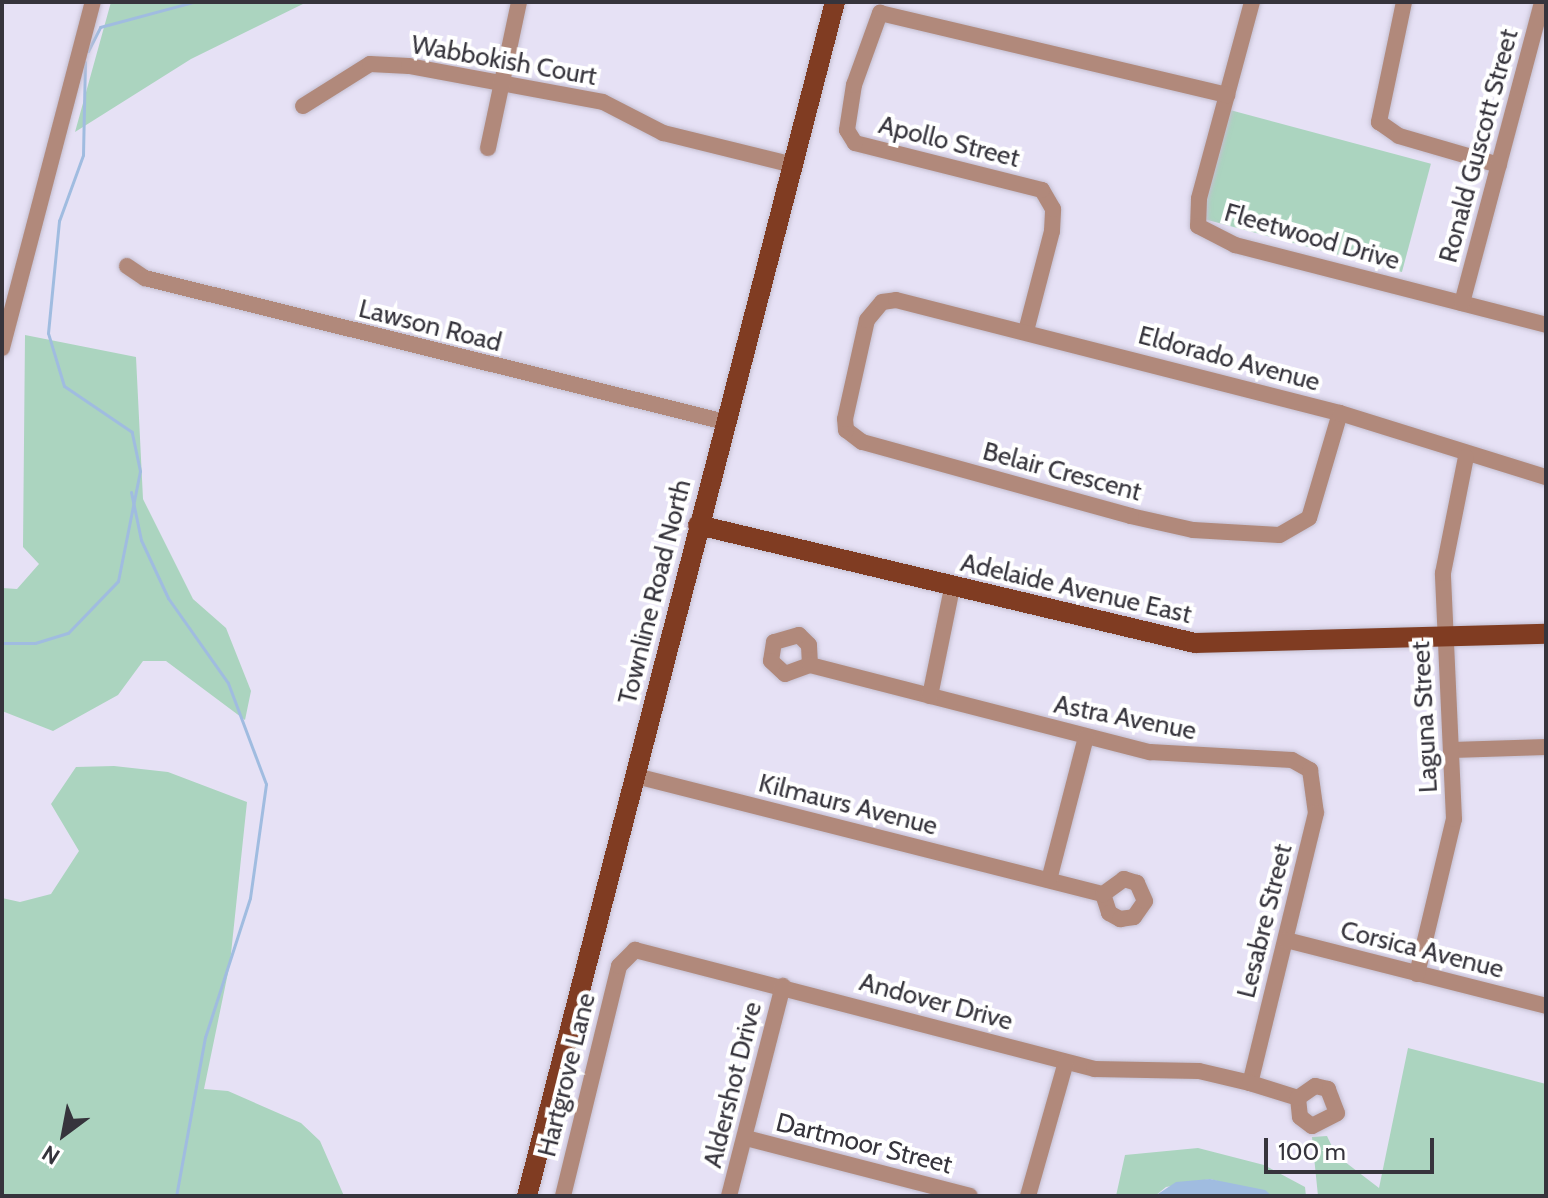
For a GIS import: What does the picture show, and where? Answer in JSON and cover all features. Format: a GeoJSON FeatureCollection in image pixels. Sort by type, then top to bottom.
{"type":"FeatureCollection","features":[{"type":"Feature","properties":{"kind":"main road","name":"Townline Road North"},"geometry":{"type":"LineString","coordinates":[[527,1196],[835,2]]}},
{"type":"Feature","properties":{"kind":"main road","name":"Adelaide Avenue East"},"geometry":{"type":"LineString","coordinates":[[698,525],[952,588],[1195,643],[1546,634]]}},
{"type":"Feature","properties":{"kind":"street"},"geometry":{"type":"LineString","coordinates":[[2,348],[93,2]]}},
{"type":"Feature","properties":{"kind":"street"},"geometry":{"type":"LineString","coordinates":[[488,148],[519,2]]}},
{"type":"Feature","properties":{"kind":"street","name":"Fleetwood Drive"},"geometry":{"type":"LineString","coordinates":[[1252,2],[1227,95],[1198,226],[1235,245],[1546,325]]}},
{"type":"Feature","properties":{"kind":"street"},"geometry":{"type":"LineString","coordinates":[[1404,2],[1379,122],[1399,136],[1499,165]]}},
{"type":"Feature","properties":{"kind":"street","name":"Ronald Guscott Street"},"geometry":{"type":"LineString","coordinates":[[1462,303],[1542,2]]}},
{"type":"Feature","properties":{"kind":"street","name":"Apollo Street"},"geometry":{"type":"LineString","coordinates":[[1026,331],[1052,231],[1053,209],[1042,190],[855,143],[847,130],[867,38],[880,13],[1227,95]]}},
{"type":"Feature","properties":{"kind":"street","name":"Wabbokish Court"},"geometry":{"type":"LineString","coordinates":[[303,106],[370,64],[500,82],[603,102],[663,133],[793,165]]}},
{"type":"Feature","properties":{"kind":"street","name":"Lawson Road"},"geometry":{"type":"LineString","coordinates":[[127,266],[145,278],[725,422]]}},
{"type":"Feature","properties":{"kind":"street","name":"Eldorado Avenue"},"geometry":{"type":"LineString","coordinates":[[896,300],[1340,413],[1466,457],[1546,477]]}},
{"type":"Feature","properties":{"kind":"street","name":"Belair Crescent"},"geometry":{"type":"LineString","coordinates":[[896,300],[882,302],[867,320],[845,419],[853,438],[1162,524],[1252,535],[1304,527],[1340,413]]}},
{"type":"Feature","properties":{"kind":"street","name":"Laguna Street"},"geometry":{"type":"LineString","coordinates":[[1417,974],[1451,840],[1452,750],[1445,541],[1466,457]]}},
{"type":"Feature","properties":{"kind":"street"},"geometry":{"type":"LineString","coordinates":[[930,696],[952,588]]}},
{"type":"Feature","properties":{"kind":"street","name":"Astra Avenue"},"geometry":{"type":"LineString","coordinates":[[810,665],[1163,754],[1292,760],[1310,770]]}},
{"type":"Feature","properties":{"kind":"street"},"geometry":{"type":"LineString","coordinates":[[1049,880],[1086,737]]}},
{"type":"Feature","properties":{"kind":"street"},"geometry":{"type":"LineString","coordinates":[[1452,750],[1546,747]]}},
{"type":"Feature","properties":{"kind":"street","name":"Lesabre Street"},"geometry":{"type":"LineString","coordinates":[[1250,1083],[1316,813],[1310,770]]}},
{"type":"Feature","properties":{"kind":"street","name":"Kilmaurs Avenue"},"geometry":{"type":"LineString","coordinates":[[636,776],[1103,894]]}},
{"type":"Feature","properties":{"kind":"street","name":"Corsica Avenue"},"geometry":{"type":"LineString","coordinates":[[1286,940],[1546,1006]]}},
{"type":"Feature","properties":{"kind":"street","name":"Andover Drive"},"geometry":{"type":"LineString","coordinates":[[619,966],[628,953],[645,950],[1066,1062],[1119,1072],[1199,1071],[1298,1098]]}},
{"type":"Feature","properties":{"kind":"street","name":"Hartgrove Lane"},"geometry":{"type":"LineString","coordinates":[[563,1196],[619,966]]}},
{"type":"Feature","properties":{"kind":"street","name":"Aldershot Drive"},"geometry":{"type":"LineString","coordinates":[[729,1196],[783,986]]}},
{"type":"Feature","properties":{"kind":"street"},"geometry":{"type":"LineString","coordinates":[[1028,1196],[1066,1062]]}},
{"type":"Feature","properties":{"kind":"street","name":"Dartmoor Street"},"geometry":{"type":"LineString","coordinates":[[746,1138],[970,1196]]}},
{"type":"Feature","properties":{"kind":"green space"},"geometry":{"type":"Polygon","coordinates":[[[111,2],[307,2],[191,59],[75,132],[111,2]]]}},
{"type":"Feature","properties":{"kind":"green space"},"geometry":{"type":"Polygon","coordinates":[[[1230,110],[1431,164],[1402,272],[1201,218],[1230,110]]]}},
{"type":"Feature","properties":{"kind":"green space"},"geometry":{"type":"Polygon","coordinates":[[[25,335],[136,357],[143,499],[193,599],[226,628],[251,691],[245,720],[166,661],[143,661],[118,695],[53,731],[2,711],[2,588],[17,589],[39,564],[23,547],[25,335]]]}},
{"type":"Feature","properties":{"kind":"green space"},"geometry":{"type":"Polygon","coordinates":[[[114,766],[168,772],[247,802],[230,963],[204,1089],[228,1091],[301,1123],[320,1141],[344,1196],[2,1196],[2,898],[20,902],[51,894],[79,851],[51,804],[76,767],[114,766]]]}},
{"type":"Feature","properties":{"kind":"green space"},"geometry":{"type":"Polygon","coordinates":[[[1408,1048],[1546,1084],[1546,1196],[1318,1196],[1312,1137],[1327,1136],[1336,1155],[1379,1188],[1408,1048]]]}},
{"type":"Feature","properties":{"kind":"green space"},"geometry":{"type":"Polygon","coordinates":[[[1198,1148],[1264,1165],[1305,1187],[1306,1196],[1272,1196],[1210,1179],[1166,1187],[1155,1196],[1116,1196],[1125,1155],[1198,1148]]]}},
{"type":"Feature","properties":{"kind":"water"},"geometry":{"type":"Polygon","coordinates":[[[1210,1179],[1265,1190],[1272,1196],[1155,1196],[1176,1182],[1210,1179]]]}},
{"type":"Feature","properties":{"kind":"waterway"},"geometry":{"type":"LineString","coordinates":[[88,51],[100,27],[193,2]]}},
{"type":"Feature","properties":{"kind":"waterway"},"geometry":{"type":"LineString","coordinates":[[2,643],[35,643],[68,633],[118,581],[140,471],[132,432],[64,386],[48,333],[59,221],[83,155],[85,62]]}},
{"type":"Feature","properties":{"kind":"waterway"},"geometry":{"type":"LineString","coordinates":[[131,492],[141,540],[168,598],[228,683],[266,784],[250,898],[205,1037],[176,1196]]}}]}
